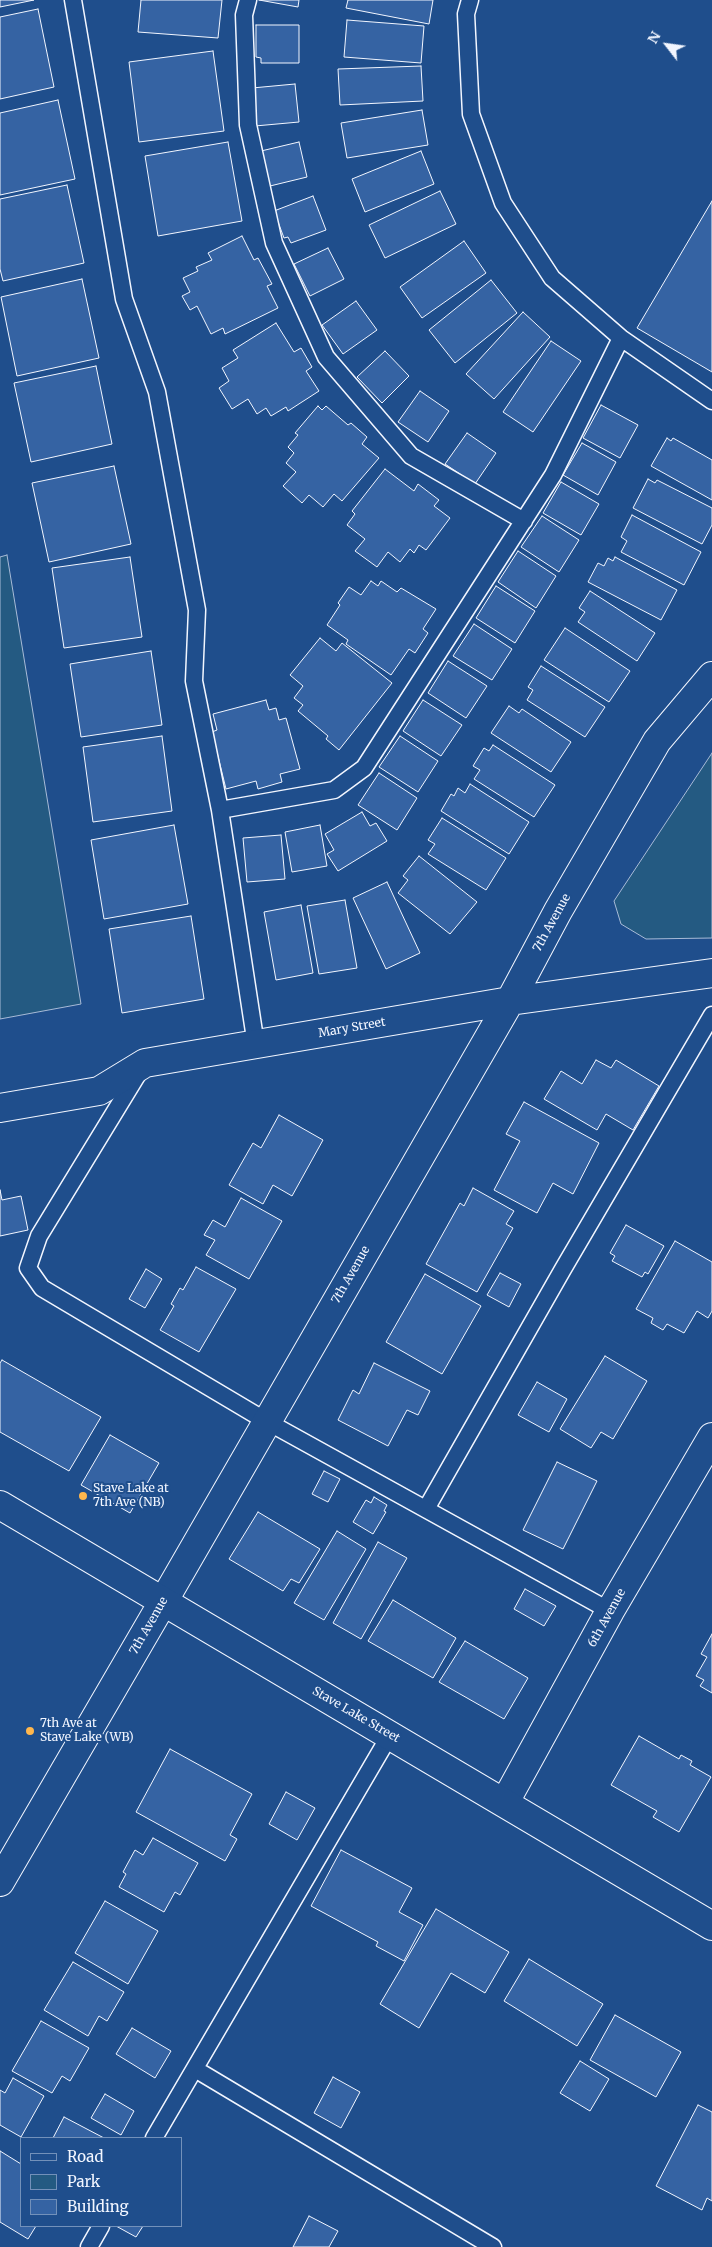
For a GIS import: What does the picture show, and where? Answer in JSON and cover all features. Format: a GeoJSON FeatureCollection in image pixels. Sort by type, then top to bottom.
{"type":"FeatureCollection","features":[{"type":"Feature","properties":{"kind":"street","name":"7th Avenue"},"geometry":{"type":"LineString","coordinates":[[0,1882],[510,1001],[558,911],[657,741],[712,676]]}},
{"type":"Feature","properties":{"kind":"street","name":"Mary Street"},"geometry":{"type":"LineString","coordinates":[[0,1108],[99,1091],[145,1063],[510,1001],[712,973]]}},
{"type":"Feature","properties":{"kind":"street","name":"6th Avenue"},"geometry":{"type":"LineString","coordinates":[[505,1802],[610,1611],[712,1437]]}},
{"type":"Feature","properties":{"kind":"street","name":"Stave Lake Street"},"geometry":{"type":"LineString","coordinates":[[0,1505],[712,1926]]}},
{"type":"Feature","properties":{"kind":"lane"},"geometry":{"type":"LineString","coordinates":[[73,0],[124,299],[157,392],[194,591],[197,610],[194,682],[220,810],[256,1045]]}},
{"type":"Feature","properties":{"kind":"lane"},"geometry":{"type":"LineString","coordinates":[[248,0],[244,14],[248,125],[274,243],[326,356],[411,456],[524,521]]}},
{"type":"Feature","properties":{"kind":"lane"},"geometry":{"type":"LineString","coordinates":[[470,0],[466,14],[470,114],[503,203],[552,278],[621,338],[712,401]]}},
{"type":"Feature","properties":{"kind":"lane"},"geometry":{"type":"LineString","coordinates":[[220,810],[334,790],[364,768],[553,475],[621,338]]}},
{"type":"Feature","properties":{"kind":"lane"},"geometry":{"type":"LineString","coordinates":[[426,1510],[712,1015]]}},
{"type":"Feature","properties":{"kind":"lane"},"geometry":{"type":"LineString","coordinates":[[145,1063],[39,1236],[28,1268],[42,1288],[266,1422],[610,1611]]}},
{"type":"Feature","properties":{"kind":"lane"},"geometry":{"type":"LineString","coordinates":[[155,2137],[390,1735]]}},
{"type":"Feature","properties":{"kind":"lane"},"geometry":{"type":"LineString","coordinates":[[195,2069],[493,2247]]}},
{"type":"Feature","properties":{"kind":"lane"},"geometry":{"type":"LineString","coordinates":[[89,2247],[101,2227]]}},
{"type":"Feature","properties":{"kind":"green space"},"geometry":{"type":"Polygon","coordinates":[[[7,555],[81,1004],[0,1019],[0,557],[7,555]]]}},
{"type":"Feature","properties":{"kind":"green space"},"geometry":{"type":"Polygon","coordinates":[[[712,753],[712,938],[646,939],[621,924],[614,901],[712,753]]]}},
{"type":"Feature","properties":{"kind":"building"},"geometry":{"type":"Polygon","coordinates":[[[0,0],[34,0],[0,7],[0,0]]]}},
{"type":"Feature","properties":{"kind":"building"},"geometry":{"type":"Polygon","coordinates":[[[141,0],[222,0],[218,38],[138,32],[141,0]]]}},
{"type":"Feature","properties":{"kind":"building"},"geometry":{"type":"Polygon","coordinates":[[[259,0],[299,0],[298,7],[259,0]]]}},
{"type":"Feature","properties":{"kind":"building"},"geometry":{"type":"Polygon","coordinates":[[[348,0],[433,0],[429,24],[346,8],[348,0]]]}},
{"type":"Feature","properties":{"kind":"building"},"geometry":{"type":"Polygon","coordinates":[[[38,9],[54,87],[0,99],[0,17],[38,9]]]}},
{"type":"Feature","properties":{"kind":"building"},"geometry":{"type":"Polygon","coordinates":[[[347,20],[424,26],[421,63],[344,57],[347,20]]]}},
{"type":"Feature","properties":{"kind":"building"},"geometry":{"type":"Polygon","coordinates":[[[256,25],[299,25],[299,63],[261,63],[261,58],[256,57],[256,25]]]}},
{"type":"Feature","properties":{"kind":"building"},"geometry":{"type":"Polygon","coordinates":[[[213,51],[224,131],[139,142],[129,62],[213,51]]]}},
{"type":"Feature","properties":{"kind":"building"},"geometry":{"type":"Polygon","coordinates":[[[421,66],[423,101],[340,105],[338,69],[421,66]]]}},
{"type":"Feature","properties":{"kind":"building"},"geometry":{"type":"Polygon","coordinates":[[[295,84],[299,122],[255,126],[252,88],[295,84]]]}},
{"type":"Feature","properties":{"kind":"building"},"geometry":{"type":"Polygon","coordinates":[[[58,100],[75,179],[0,195],[0,113],[58,100]]]}},
{"type":"Feature","properties":{"kind":"building"},"geometry":{"type":"Polygon","coordinates":[[[422,110],[428,145],[347,158],[341,123],[422,110]]]}},
{"type":"Feature","properties":{"kind":"building"},"geometry":{"type":"Polygon","coordinates":[[[228,142],[242,221],[158,236],[145,156],[228,142]]]}},
{"type":"Feature","properties":{"kind":"building"},"geometry":{"type":"Polygon","coordinates":[[[299,142],[307,177],[270,186],[261,151],[299,142]]]}},
{"type":"Feature","properties":{"kind":"building"},"geometry":{"type":"Polygon","coordinates":[[[421,151],[434,184],[365,212],[352,179],[421,151]]]}},
{"type":"Feature","properties":{"kind":"building"},"geometry":{"type":"Polygon","coordinates":[[[67,185],[84,263],[3,281],[0,269],[0,199],[67,185]]]}},
{"type":"Feature","properties":{"kind":"building"},"geometry":{"type":"Polygon","coordinates":[[[440,191],[456,224],[385,258],[369,225],[440,191]]]}},
{"type":"Feature","properties":{"kind":"building"},"geometry":{"type":"Polygon","coordinates":[[[313,196],[326,230],[291,243],[288,237],[284,238],[274,211],[313,196]]]}},
{"type":"Feature","properties":{"kind":"building"},"geometry":{"type":"Polygon","coordinates":[[[712,201],[712,372],[637,328],[712,201]]]}},
{"type":"Feature","properties":{"kind":"building"},"geometry":{"type":"Polygon","coordinates":[[[242,236],[254,260],[258,258],[272,284],[267,286],[278,308],[225,334],[223,328],[211,334],[197,306],[190,310],[182,296],[190,292],[183,278],[198,271],[196,267],[212,260],[208,253],[242,236]]]}},
{"type":"Feature","properties":{"kind":"building"},"geometry":{"type":"Polygon","coordinates":[[[464,241],[486,273],[422,318],[400,287],[464,241]]]}},
{"type":"Feature","properties":{"kind":"building"},"geometry":{"type":"Polygon","coordinates":[[[328,248],[344,279],[310,296],[294,264],[328,248]]]}},
{"type":"Feature","properties":{"kind":"building"},"geometry":{"type":"Polygon","coordinates":[[[82,279],[99,358],[17,376],[1,297],[82,279]]]}},
{"type":"Feature","properties":{"kind":"building"},"geometry":{"type":"Polygon","coordinates":[[[491,280],[517,313],[455,363],[429,330],[491,280]]]}},
{"type":"Feature","properties":{"kind":"building"},"geometry":{"type":"Polygon","coordinates":[[[356,301],[377,330],[343,354],[322,325],[356,301]]]}},
{"type":"Feature","properties":{"kind":"building"},"geometry":{"type":"Polygon","coordinates":[[[523,312],[550,337],[494,399],[466,374],[523,312]]]}},
{"type":"Feature","properties":{"kind":"building"},"geometry":{"type":"Polygon","coordinates":[[[276,323],[294,352],[301,348],[312,367],[306,371],[319,391],[288,411],[286,407],[271,416],[266,408],[257,414],[248,399],[232,409],[219,388],[229,381],[222,368],[238,358],[233,350],[276,323]]]}},
{"type":"Feature","properties":{"kind":"building"},"geometry":{"type":"Polygon","coordinates":[[[551,341],[581,361],[533,432],[503,412],[551,341]]]}},
{"type":"Feature","properties":{"kind":"building"},"geometry":{"type":"Polygon","coordinates":[[[385,351],[409,376],[382,403],[357,377],[385,351]]]}},
{"type":"Feature","properties":{"kind":"building"},"geometry":{"type":"Polygon","coordinates":[[[96,366],[112,444],[31,462],[14,383],[96,366]]]}},
{"type":"Feature","properties":{"kind":"building"},"geometry":{"type":"Polygon","coordinates":[[[420,391],[449,411],[428,442],[398,422],[420,391]]]}},
{"type":"Feature","properties":{"kind":"building"},"geometry":{"type":"Polygon","coordinates":[[[601,405],[638,425],[620,458],[583,438],[601,405]]]}},
{"type":"Feature","properties":{"kind":"building"},"geometry":{"type":"Polygon","coordinates":[[[318,406],[322,410],[326,406],[348,425],[351,423],[367,437],[362,444],[379,458],[342,501],[334,494],[323,507],[309,495],[302,503],[283,486],[296,472],[286,463],[294,453],[288,447],[298,435],[295,433],[318,406]]]}},
{"type":"Feature","properties":{"kind":"building"},"geometry":{"type":"Polygon","coordinates":[[[467,433],[496,453],[475,484],[445,464],[467,433]]]}},
{"type":"Feature","properties":{"kind":"building"},"geometry":{"type":"Polygon","coordinates":[[[667,438],[671,441],[673,438],[712,460],[712,500],[651,466],[667,438]]]}},
{"type":"Feature","properties":{"kind":"building"},"geometry":{"type":"Polygon","coordinates":[[[582,443],[616,462],[598,495],[563,475],[582,443]]]}},
{"type":"Feature","properties":{"kind":"building"},"geometry":{"type":"Polygon","coordinates":[[[114,466],[131,544],[49,562],[32,483],[114,466]]]}},
{"type":"Feature","properties":{"kind":"building"},"geometry":{"type":"Polygon","coordinates":[[[385,469],[414,491],[418,484],[439,500],[434,506],[450,518],[426,550],[419,545],[414,553],[410,549],[400,562],[388,552],[377,567],[355,551],[365,539],[347,525],[355,514],[352,511],[385,469]]]}},
{"type":"Feature","properties":{"kind":"building"},"geometry":{"type":"Polygon","coordinates":[[[648,479],[655,483],[657,480],[712,508],[712,525],[702,544],[633,508],[648,479]]]}},
{"type":"Feature","properties":{"kind":"building"},"geometry":{"type":"Polygon","coordinates":[[[561,482],[599,504],[581,535],[543,513],[561,482]]]}},
{"type":"Feature","properties":{"kind":"building"},"geometry":{"type":"Polygon","coordinates":[[[632,515],[701,552],[684,585],[621,552],[627,541],[621,537],[632,515]]]}},
{"type":"Feature","properties":{"kind":"building"},"geometry":{"type":"Polygon","coordinates":[[[542,516],[579,540],[559,572],[521,547],[542,516]]]}},
{"type":"Feature","properties":{"kind":"building"},"geometry":{"type":"Polygon","coordinates":[[[518,551],[556,576],[536,608],[498,582],[518,551]]]}},
{"type":"Feature","properties":{"kind":"building"},"geometry":{"type":"Polygon","coordinates":[[[130,557],[142,637],[64,648],[52,568],[130,557]]]}},
{"type":"Feature","properties":{"kind":"building"},"geometry":{"type":"Polygon","coordinates":[[[615,557],[677,590],[661,620],[588,582],[598,563],[604,566],[608,558],[613,561],[615,557]]]}},
{"type":"Feature","properties":{"kind":"building"},"geometry":{"type":"Polygon","coordinates":[[[371,581],[378,586],[381,581],[397,592],[401,588],[436,609],[423,629],[428,633],[415,653],[409,649],[391,675],[346,644],[348,640],[327,625],[340,605],[338,603],[349,587],[361,595],[371,581]]]}},
{"type":"Feature","properties":{"kind":"building"},"geometry":{"type":"Polygon","coordinates":[[[496,586],[535,611],[515,643],[476,618],[496,586]]]}},
{"type":"Feature","properties":{"kind":"building"},"geometry":{"type":"Polygon","coordinates":[[[590,591],[655,633],[637,661],[578,622],[585,612],[579,608],[590,591]]]}},
{"type":"Feature","properties":{"kind":"building"},"geometry":{"type":"Polygon","coordinates":[[[474,624],[512,649],[492,680],[453,656],[474,624]]]}},
{"type":"Feature","properties":{"kind":"building"},"geometry":{"type":"Polygon","coordinates":[[[565,628],[630,671],[609,702],[544,660],[565,628]]]}},
{"type":"Feature","properties":{"kind":"building"},"geometry":{"type":"Polygon","coordinates":[[[320,638],[336,651],[342,643],[392,683],[339,750],[326,739],[328,736],[298,711],[303,705],[294,698],[303,686],[290,675],[320,638]]]}},
{"type":"Feature","properties":{"kind":"building"},"geometry":{"type":"Polygon","coordinates":[[[151,651],[162,725],[81,737],[70,664],[151,651]]]}},
{"type":"Feature","properties":{"kind":"building"},"geometry":{"type":"Polygon","coordinates":[[[448,661],[487,686],[466,718],[428,693],[448,661]]]}},
{"type":"Feature","properties":{"kind":"building"},"geometry":{"type":"Polygon","coordinates":[[[541,666],[605,707],[585,737],[527,700],[533,690],[528,687],[541,666]]]}},
{"type":"Feature","properties":{"kind":"building"},"geometry":{"type":"Polygon","coordinates":[[[266,700],[269,710],[276,708],[279,720],[286,718],[300,769],[280,774],[282,782],[258,789],[256,781],[226,789],[212,732],[217,730],[213,714],[266,700]]]}},
{"type":"Feature","properties":{"kind":"building"},"geometry":{"type":"Polygon","coordinates":[[[423,700],[462,725],[441,756],[403,731],[423,700]]]}},
{"type":"Feature","properties":{"kind":"building"},"geometry":{"type":"Polygon","coordinates":[[[509,706],[519,713],[522,709],[571,742],[551,772],[491,733],[509,706]]]}},
{"type":"Feature","properties":{"kind":"building"},"geometry":{"type":"Polygon","coordinates":[[[162,736],[172,811],[93,822],[83,747],[162,736]]]}},
{"type":"Feature","properties":{"kind":"building"},"geometry":{"type":"Polygon","coordinates":[[[400,736],[438,761],[418,792],[379,767],[400,736]]]}},
{"type":"Feature","properties":{"kind":"building"},"geometry":{"type":"Polygon","coordinates":[[[493,745],[555,785],[534,817],[474,779],[480,770],[473,766],[484,748],[489,751],[493,745]]]}},
{"type":"Feature","properties":{"kind":"building"},"geometry":{"type":"Polygon","coordinates":[[[379,773],[417,798],[397,830],[358,805],[379,773]]]}},
{"type":"Feature","properties":{"kind":"building"},"geometry":{"type":"Polygon","coordinates":[[[470,784],[529,822],[509,854],[441,811],[451,794],[454,796],[458,788],[465,793],[470,784]]]}},
{"type":"Feature","properties":{"kind":"building"},"geometry":{"type":"Polygon","coordinates":[[[362,812],[370,826],[376,823],[387,841],[338,871],[327,854],[334,850],[325,834],[362,812]]]}},
{"type":"Feature","properties":{"kind":"building"},"geometry":{"type":"Polygon","coordinates":[[[442,818],[506,858],[486,890],[428,854],[435,844],[428,840],[442,818]]]}},
{"type":"Feature","properties":{"kind":"building"},"geometry":{"type":"Polygon","coordinates":[[[174,825],[188,904],[104,919],[91,840],[174,825]]]}},
{"type":"Feature","properties":{"kind":"building"},"geometry":{"type":"Polygon","coordinates":[[[320,825],[327,866],[292,872],[285,832],[320,825]]]}},
{"type":"Feature","properties":{"kind":"building"},"geometry":{"type":"Polygon","coordinates":[[[281,835],[285,879],[247,882],[243,838],[281,835]]]}},
{"type":"Feature","properties":{"kind":"building"},"geometry":{"type":"Polygon","coordinates":[[[419,856],[477,902],[450,934],[398,893],[408,880],[403,876],[419,856]]]}},
{"type":"Feature","properties":{"kind":"building"},"geometry":{"type":"Polygon","coordinates":[[[387,882],[420,953],[386,969],[353,898],[387,882]]]}},
{"type":"Feature","properties":{"kind":"building"},"geometry":{"type":"Polygon","coordinates":[[[345,900],[357,968],[319,974],[307,906],[345,900]]]}},
{"type":"Feature","properties":{"kind":"building"},"geometry":{"type":"Polygon","coordinates":[[[301,905],[313,973],[276,980],[264,912],[301,905]]]}},
{"type":"Feature","properties":{"kind":"building"},"geometry":{"type":"Polygon","coordinates":[[[191,916],[204,999],[122,1013],[109,929],[191,916]]]}},
{"type":"Feature","properties":{"kind":"building"},"geometry":{"type":"Polygon","coordinates":[[[596,1060],[611,1068],[616,1060],[659,1086],[633,1130],[606,1114],[597,1130],[544,1099],[561,1071],[582,1084],[596,1060]]]}},
{"type":"Feature","properties":{"kind":"building"},"geometry":{"type":"Polygon","coordinates":[[[524,1102],[599,1143],[573,1194],[553,1183],[537,1213],[494,1190],[520,1141],[506,1134],[524,1102]]]}},
{"type":"Feature","properties":{"kind":"building"},"geometry":{"type":"Polygon","coordinates":[[[279,1115],[323,1140],[292,1196],[273,1185],[263,1204],[229,1185],[253,1143],[261,1148],[279,1115]]]}},
{"type":"Feature","properties":{"kind":"building"},"geometry":{"type":"Polygon","coordinates":[[[473,1188],[514,1211],[506,1224],[513,1228],[477,1292],[426,1264],[460,1203],[464,1206],[473,1188]]]}},
{"type":"Feature","properties":{"kind":"building"},"geometry":{"type":"Polygon","coordinates":[[[0,1190],[2,1200],[21,1196],[28,1230],[0,1236],[0,1190]]]}},
{"type":"Feature","properties":{"kind":"building"},"geometry":{"type":"Polygon","coordinates":[[[241,1198],[282,1221],[249,1279],[206,1255],[215,1240],[204,1235],[213,1220],[225,1227],[241,1198]]]}},
{"type":"Feature","properties":{"kind":"building"},"geometry":{"type":"Polygon","coordinates":[[[626,1225],[664,1246],[648,1274],[645,1272],[642,1277],[612,1261],[615,1256],[610,1253],[626,1225]]]}},
{"type":"Feature","properties":{"kind":"building"},"geometry":{"type":"Polygon","coordinates":[[[675,1241],[712,1262],[712,1311],[708,1318],[697,1311],[684,1333],[667,1324],[663,1330],[651,1323],[653,1318],[636,1309],[675,1241]]]}},
{"type":"Feature","properties":{"kind":"building"},"geometry":{"type":"Polygon","coordinates":[[[196,1267],[236,1289],[199,1352],[160,1330],[174,1306],[171,1304],[180,1288],[183,1290],[196,1267]]]}},
{"type":"Feature","properties":{"kind":"building"},"geometry":{"type":"Polygon","coordinates":[[[146,1269],[162,1279],[145,1308],[129,1299],[146,1269]]]}},
{"type":"Feature","properties":{"kind":"building"},"geometry":{"type":"Polygon","coordinates":[[[500,1273],[521,1284],[509,1307],[487,1295],[500,1273]]]}},
{"type":"Feature","properties":{"kind":"building"},"geometry":{"type":"Polygon","coordinates":[[[425,1274],[481,1306],[442,1374],[386,1342],[425,1274]]]}},
{"type":"Feature","properties":{"kind":"building"},"geometry":{"type":"Polygon","coordinates":[[[605,1356],[647,1381],[613,1439],[601,1432],[591,1448],[560,1429],[605,1356]]]}},
{"type":"Feature","properties":{"kind":"building"},"geometry":{"type":"Polygon","coordinates":[[[2,1360],[101,1417],[69,1471],[0,1432],[0,1363],[2,1360]]]}},
{"type":"Feature","properties":{"kind":"building"},"geometry":{"type":"Polygon","coordinates":[[[374,1363],[430,1391],[418,1415],[407,1410],[388,1446],[338,1420],[353,1390],[359,1394],[374,1363]]]}},
{"type":"Feature","properties":{"kind":"building"},"geometry":{"type":"Polygon","coordinates":[[[537,1382],[567,1399],[549,1432],[518,1415],[537,1382]]]}},
{"type":"Feature","properties":{"kind":"building"},"geometry":{"type":"Polygon","coordinates":[[[110,1435],[159,1463],[130,1513],[81,1485],[110,1435]]]}},
{"type":"Feature","properties":{"kind":"building"},"geometry":{"type":"Polygon","coordinates":[[[557,1462],[597,1481],[563,1549],[523,1530],[557,1462]]]}},
{"type":"Feature","properties":{"kind":"building"},"geometry":{"type":"Polygon","coordinates":[[[324,1471],[340,1479],[328,1502],[312,1494],[324,1471]]]}},
{"type":"Feature","properties":{"kind":"building"},"geometry":{"type":"Polygon","coordinates":[[[374,1497],[387,1505],[384,1511],[386,1512],[373,1534],[353,1522],[366,1500],[371,1503],[374,1497]]]}},
{"type":"Feature","properties":{"kind":"building"},"geometry":{"type":"Polygon","coordinates":[[[258,1512],[320,1549],[299,1583],[291,1579],[283,1591],[229,1559],[258,1512]]]}},
{"type":"Feature","properties":{"kind":"building"},"geometry":{"type":"Polygon","coordinates":[[[337,1531],[366,1549],[324,1620],[294,1603],[337,1531]]]}},
{"type":"Feature","properties":{"kind":"building"},"geometry":{"type":"Polygon","coordinates":[[[378,1542],[407,1558],[361,1639],[333,1623],[378,1542]]]}},
{"type":"Feature","properties":{"kind":"building"},"geometry":{"type":"Polygon","coordinates":[[[525,1589],[556,1606],[544,1626],[514,1609],[525,1589]]]}},
{"type":"Feature","properties":{"kind":"building"},"geometry":{"type":"Polygon","coordinates":[[[393,1600],[456,1638],[433,1678],[368,1641],[393,1600]]]}},
{"type":"Feature","properties":{"kind":"building"},"geometry":{"type":"Polygon","coordinates":[[[712,1634],[712,1693],[700,1686],[704,1680],[696,1676],[707,1657],[701,1654],[712,1634]]]}},
{"type":"Feature","properties":{"kind":"building"},"geometry":{"type":"Polygon","coordinates":[[[465,1641],[528,1678],[504,1719],[439,1682],[465,1641]]]}},
{"type":"Feature","properties":{"kind":"building"},"geometry":{"type":"Polygon","coordinates":[[[639,1736],[679,1759],[681,1755],[692,1761],[690,1765],[711,1777],[679,1832],[653,1817],[657,1811],[611,1785],[639,1736]]]}},
{"type":"Feature","properties":{"kind":"building"},"geometry":{"type":"Polygon","coordinates":[[[170,1749],[252,1794],[230,1835],[237,1839],[225,1861],[136,1812],[170,1749]]]}},
{"type":"Feature","properties":{"kind":"building"},"geometry":{"type":"Polygon","coordinates":[[[286,1792],[315,1808],[297,1840],[269,1824],[286,1792]]]}},
{"type":"Feature","properties":{"kind":"building"},"geometry":{"type":"Polygon","coordinates":[[[153,1838],[198,1863],[180,1895],[175,1892],[164,1912],[119,1887],[126,1874],[123,1872],[135,1850],[143,1855],[153,1838]]]}},
{"type":"Feature","properties":{"kind":"building"},"geometry":{"type":"Polygon","coordinates":[[[341,1850],[412,1888],[399,1912],[423,1925],[404,1961],[376,1946],[378,1942],[311,1906],[341,1850]]]}},
{"type":"Feature","properties":{"kind":"building"},"geometry":{"type":"Polygon","coordinates":[[[105,1901],[158,1931],[128,1984],[75,1953],[105,1901]]]}},
{"type":"Feature","properties":{"kind":"building"},"geometry":{"type":"Polygon","coordinates":[[[436,1909],[509,1952],[485,1993],[451,1973],[419,2028],[380,2004],[436,1909]]]}},
{"type":"Feature","properties":{"kind":"building"},"geometry":{"type":"Polygon","coordinates":[[[529,1959],[603,2004],[577,2046],[504,2001],[529,1959]]]}},
{"type":"Feature","properties":{"kind":"building"},"geometry":{"type":"Polygon","coordinates":[[[73,1962],[124,1992],[107,2021],[99,2016],[88,2036],[44,2010],[73,1962]]]}},
{"type":"Feature","properties":{"kind":"building"},"geometry":{"type":"Polygon","coordinates":[[[615,2015],[681,2052],[656,2097],[590,2060],[615,2015]]]}},
{"type":"Feature","properties":{"kind":"building"},"geometry":{"type":"Polygon","coordinates":[[[41,2021],[89,2048],[70,2081],[62,2076],[52,2093],[12,2071],[41,2021]]]}},
{"type":"Feature","properties":{"kind":"building"},"geometry":{"type":"Polygon","coordinates":[[[132,2028],[171,2051],[155,2078],[116,2054],[132,2028]]]}},
{"type":"Feature","properties":{"kind":"building"},"geometry":{"type":"Polygon","coordinates":[[[580,2061],[609,2079],[590,2111],[560,2093],[580,2061]]]}},
{"type":"Feature","properties":{"kind":"building"},"geometry":{"type":"Polygon","coordinates":[[[333,2077],[360,2092],[341,2128],[314,2113],[333,2077]]]}},
{"type":"Feature","properties":{"kind":"building"},"geometry":{"type":"Polygon","coordinates":[[[13,2078],[44,2096],[21,2137],[0,2125],[0,2090],[5,2093],[13,2078]]]}},
{"type":"Feature","properties":{"kind":"building"},"geometry":{"type":"Polygon","coordinates":[[[105,2094],[134,2111],[121,2135],[91,2118],[105,2094]]]}},
{"type":"Feature","properties":{"kind":"building"},"geometry":{"type":"Polygon","coordinates":[[[698,2105],[712,2112],[712,2201],[707,2198],[702,2210],[656,2186],[698,2105]]]}},
{"type":"Feature","properties":{"kind":"building"},"geometry":{"type":"Polygon","coordinates":[[[64,2117],[102,2137],[54,2137],[64,2117]]]}},
{"type":"Feature","properties":{"kind":"building"},"geometry":{"type":"Polygon","coordinates":[[[0,2151],[20,2163],[20,2227],[35,2227],[28,2239],[0,2222],[0,2151]]]}},
{"type":"Feature","properties":{"kind":"building"},"geometry":{"type":"Polygon","coordinates":[[[309,2216],[338,2231],[329,2247],[293,2247],[309,2216]]]}},
{"type":"Feature","properties":{"kind":"building"},"geometry":{"type":"Polygon","coordinates":[[[118,2227],[142,2227],[136,2237],[118,2227]]]}},
{"type":"Feature","properties":{"kind":"place","name":"Stave Lake at 7th Ave (NB)"},"geometry":{"type":"Point","coordinates":[83,1496]}},
{"type":"Feature","properties":{"kind":"place","name":"7th Ave at Stave Lake (WB)"},"geometry":{"type":"Point","coordinates":[30,1731]}}]}
